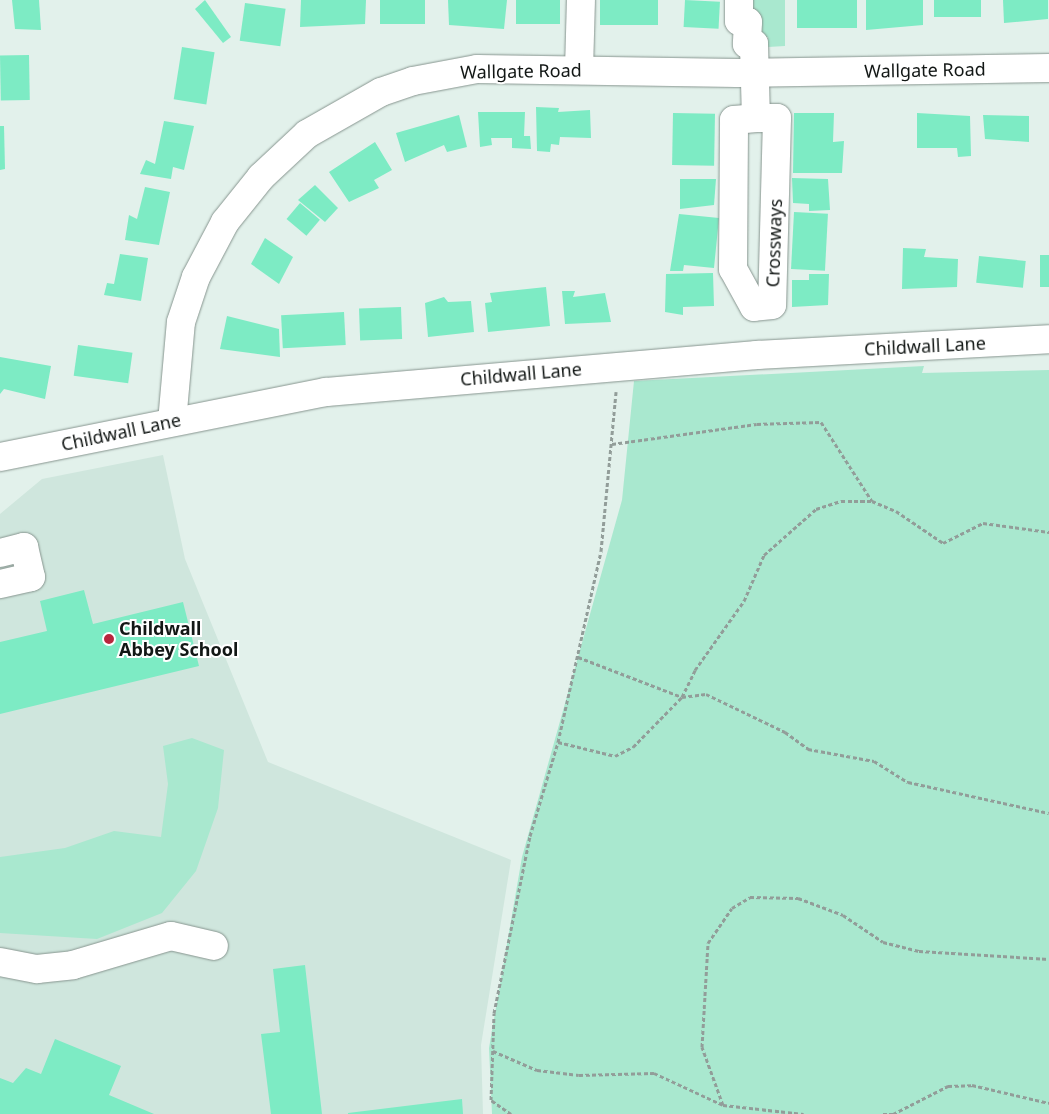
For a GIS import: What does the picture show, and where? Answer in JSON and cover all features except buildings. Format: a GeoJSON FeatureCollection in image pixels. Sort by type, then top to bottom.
{"type":"FeatureCollection","features":[{"type":"Feature","properties":{"kind":"street"},"geometry":{"type":"LineString","coordinates":[[580,70],[582,0]]}},
{"type":"Feature","properties":{"kind":"street"},"geometry":{"type":"LineString","coordinates":[[747,22],[755,72],[756,118]]}},
{"type":"Feature","properties":{"kind":"street","name":"Wallgate Road"},"geometry":{"type":"LineString","coordinates":[[172,422],[181,322],[196,277],[225,222],[288,150],[339,113],[413,81],[477,69],[755,72],[1049,68]]}},
{"type":"Feature","properties":{"kind":"street","name":"Crossways"},"geometry":{"type":"LineString","coordinates":[[756,118],[777,118],[772,305],[754,307],[733,269],[734,120],[756,118]]}},
{"type":"Feature","properties":{"kind":"street","name":"Childwall Lane"},"geometry":{"type":"LineString","coordinates":[[11,454],[326,392],[618,366],[1049,339]]}},
{"type":"Feature","properties":{"kind":"street"},"geometry":{"type":"LineString","coordinates":[[0,472],[11,454]]}},
{"type":"Feature","properties":{"kind":"street"},"geometry":{"type":"LineString","coordinates":[[0,553],[24,547],[31,577],[0,584]]}},
{"type":"Feature","properties":{"kind":"street"},"geometry":{"type":"LineString","coordinates":[[0,962],[37,969],[74,965],[171,936],[214,946]]}},
{"type":"Feature","properties":{"kind":"path"},"geometry":{"type":"LineString","coordinates":[[512,1114],[491,1100],[494,1013],[530,836],[558,742],[601,551],[618,366]]}},
{"type":"Feature","properties":{"kind":"path"},"geometry":{"type":"LineString","coordinates":[[612,444],[749,425],[821,422],[872,501]]}},
{"type":"Feature","properties":{"kind":"path"},"geometry":{"type":"LineString","coordinates":[[558,742],[615,756],[633,747],[682,697],[695,670],[744,601],[764,555],[816,509],[842,501],[872,501],[896,511],[943,543],[983,523],[1049,532]]}},
{"type":"Feature","properties":{"kind":"path"},"geometry":{"type":"LineString","coordinates":[[578,657],[682,697],[706,694],[785,732],[808,749],[874,761],[908,782],[1049,813]]}},
{"type":"Feature","properties":{"kind":"path"},"geometry":{"type":"LineString","coordinates":[[724,1105],[702,1047],[708,943],[732,908],[750,897],[773,894],[798,898],[843,916],[883,942],[919,951],[1049,959]]}},
{"type":"Feature","properties":{"kind":"path"},"geometry":{"type":"LineString","coordinates":[[493,1051],[537,1070],[579,1075],[654,1073],[724,1105],[803,1114]]}},
{"type":"Feature","properties":{"kind":"path"},"geometry":{"type":"LineString","coordinates":[[883,1114],[893,1114],[948,1086],[972,1085],[1049,1103]]}},
{"type":"Feature","properties":{"kind":"shaded area"},"geometry":{"type":"Polygon","coordinates":[[[163,455],[185,559],[268,762],[511,860],[481,1045],[483,1114],[0,1114],[0,514],[42,479],[163,455]]]}},
{"type":"Feature","properties":{"kind":"green space"},"geometry":{"type":"Polygon","coordinates":[[[735,0],[785,0],[785,46],[768,47],[768,37],[751,38],[735,0]]]}},
{"type":"Feature","properties":{"kind":"green space"},"geometry":{"type":"Polygon","coordinates":[[[924,366],[922,373],[1049,370],[1049,1114],[492,1114],[489,1048],[522,857],[622,500],[634,381],[924,366]]]}},
{"type":"Feature","properties":{"kind":"green space"},"geometry":{"type":"Polygon","coordinates":[[[192,738],[224,750],[218,808],[196,871],[162,913],[97,939],[0,933],[0,857],[65,848],[114,831],[161,837],[168,784],[163,746],[192,738]]]}},
{"type":"Feature","properties":{"kind":"place","name":"Childwall Abbey School"},"geometry":{"type":"Point","coordinates":[109,639]}}]}
